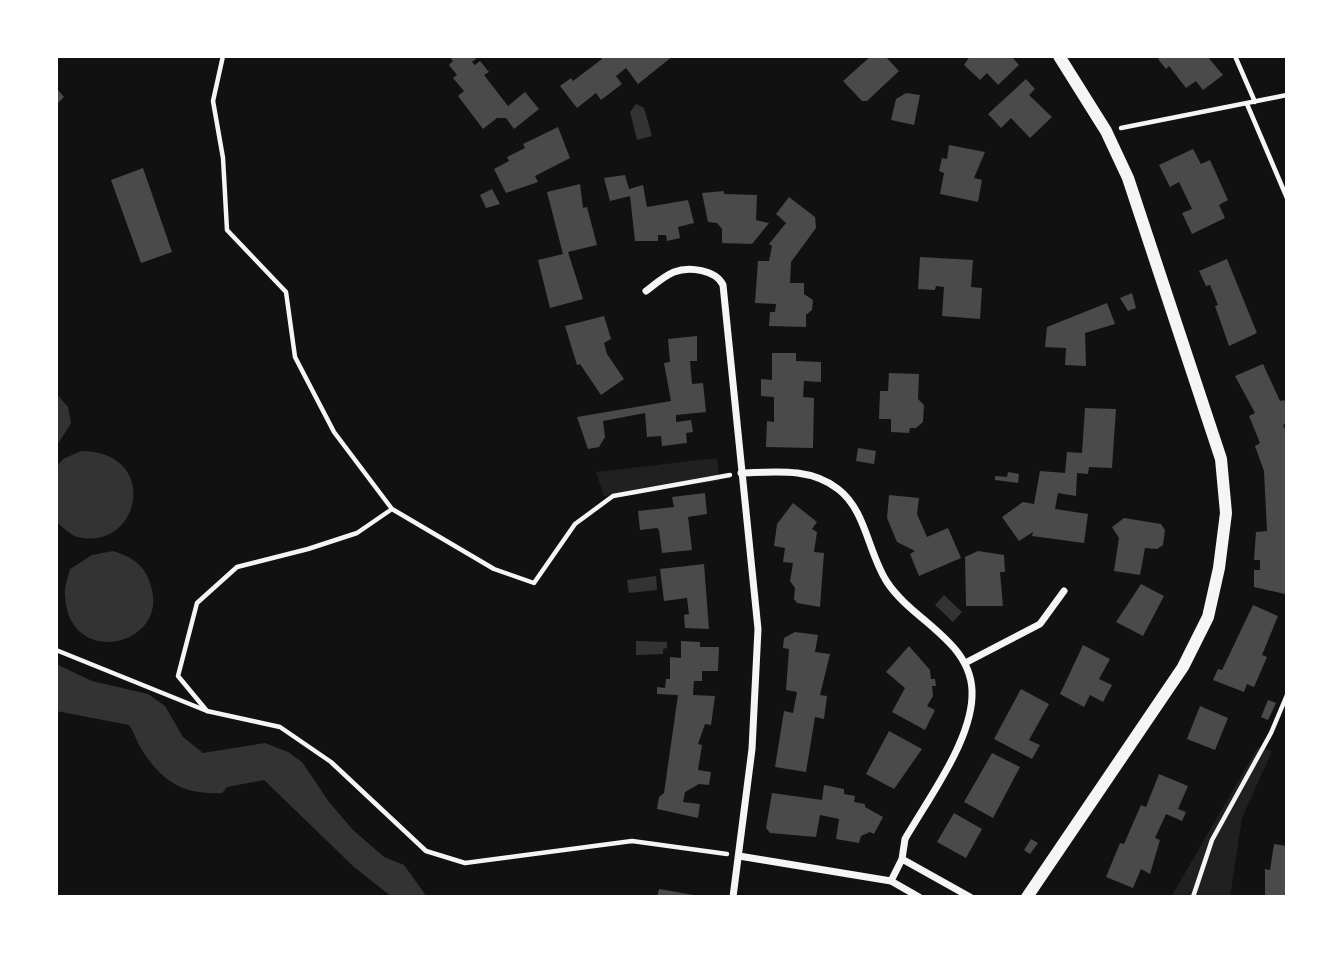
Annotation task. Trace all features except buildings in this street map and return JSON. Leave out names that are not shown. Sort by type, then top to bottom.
[{"type":"street","points":[[1027,897],[1183,667],[1208,617],[1219,568],[1226,513],[1221,458],[1128,178],[1106,131],[1059,56]]},
{"type":"street","points":[[646,291],[675,271],[708,272],[719,277],[723,285],[758,629],[752,749],[733,897]]},
{"type":"street","points":[[741,473],[803,474],[815,476],[839,489],[855,509],[887,583],[967,662],[972,694],[968,725],[905,839],[902,859],[891,881]]},
{"type":"street","points":[[967,662],[1040,624],[1065,591]]},
{"type":"street","points":[[738,856],[891,881],[919,897]]},
{"type":"street","points":[[902,859],[970,897]]},
{"type":"path","points":[[223,56],[213,102],[223,158],[228,230],[286,292],[295,357],[334,432],[392,509],[494,569],[534,583],[575,524],[613,496],[741,473]]},
{"type":"path","points":[[1235,56],[1255,102]]},
{"type":"path","points":[[1106,131],[1287,95]]},
{"type":"path","points":[[1247,104],[1287,198]]},
{"type":"path","points":[[208,711],[178,676],[197,603],[237,567],[357,533],[392,509]]},
{"type":"path","points":[[56,650],[208,711],[280,727],[331,762],[426,851],[465,863],[632,842],[738,856]]},
{"type":"path","points":[[1194,897],[1212,840],[1271,733],[1287,695]]},
{"type":"shaded area","points":[[636,104],[644,108],[652,136],[637,140],[630,112]]},
{"type":"shaded area","points":[[56,393],[68,407],[71,423],[56,447]]},
{"type":"shaded area","points":[[81,451],[106,455],[123,467],[132,482],[133,500],[128,516],[116,530],[99,538],[75,536],[56,522],[56,467],[63,459]]},
{"type":"shaded area","points":[[717,458],[719,481],[604,496],[596,472]]},
{"type":"shaded area","points":[[113,551],[134,560],[143,569],[152,590],[152,609],[145,625],[132,636],[115,641],[98,641],[82,634],[70,619],[65,596],[66,586],[70,569],[92,555]]},
{"type":"shaded area","points":[[656,576],[657,590],[629,593],[627,580]]},
{"type":"shaded area","points":[[944,595],[962,612],[953,622],[935,605]]},
{"type":"shaded area","points":[[636,641],[667,642],[667,648],[663,649],[663,654],[636,655]]},
{"type":"shaded area","points":[[56,664],[92,681],[148,694],[165,706],[183,737],[203,753],[265,743],[288,752],[302,762],[329,802],[353,830],[384,857],[404,865],[427,897],[392,897],[354,867],[264,780],[227,787],[222,793],[185,789],[166,778],[150,761],[129,725],[56,711]]},
{"type":"shaded area","points":[[1258,747],[1272,751],[1242,818],[1230,897],[1171,897]]}]
